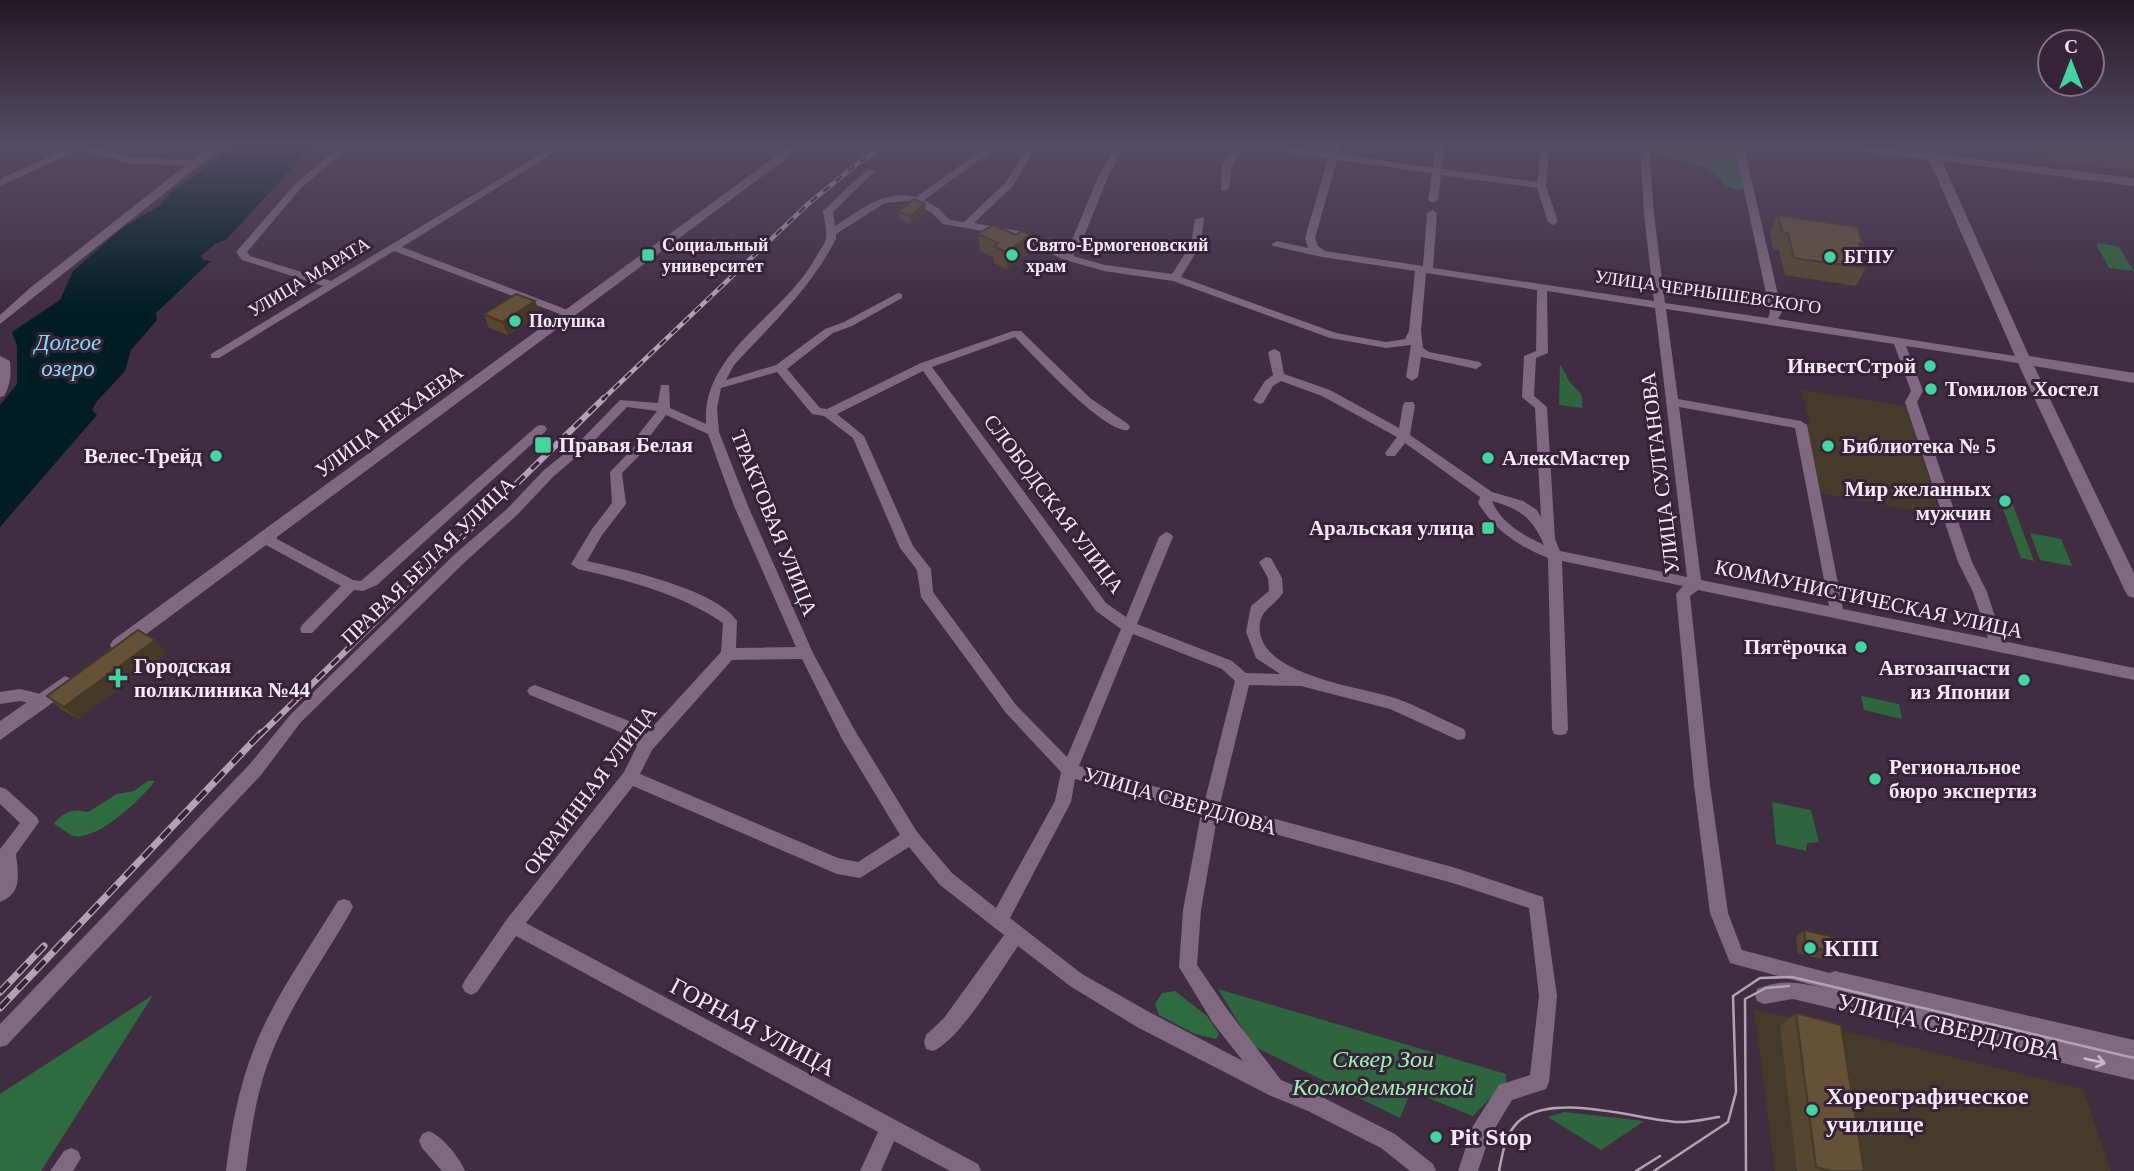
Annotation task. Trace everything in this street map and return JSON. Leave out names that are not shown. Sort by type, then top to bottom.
[{"type":"street","points":[[0,321],[34,290],[153,198]]},
{"type":"street","points":[[288,198],[241,252],[246,258],[332,285]]},
{"type":"street","name":"УЛИЦА МАРАТА","points":[[215,356],[477,198]]},
{"type":"street","name":"УЛИЦА НЕХАЕВА","points":[[111,651],[727,198]]},
{"type":"street","name":"ТРАКТОВАЯ УЛИЦА","points":[[842,198],[828,211],[830,233],[826,248],[803,285],[729,363],[716,386],[711,408],[713,432],[741,506],[806,653],[848,734],[911,837],[946,879],[1015,934],[1076,980],[1132,1013],[1276,1088],[1315,1104],[1388,1141],[1426,1171]]},
{"type":"street","points":[[830,233],[852,222],[883,200],[896,198]]},
{"type":"street","points":[[903,198],[917,201],[941,213],[947,222],[1020,234],[1066,257],[1104,268],[1175,278],[1334,336],[1386,345],[1409,342],[1415,331]]},
{"type":"street","points":[[917,201],[922,198]]},
{"type":"street","points":[[968,224],[996,198]]},
{"type":"street","points":[[1066,257],[1075,246],[1095,198]]},
{"type":"street","points":[[1321,198],[1310,238],[1313,247],[1322,254]]},
{"type":"street","points":[[1545,198],[1553,222]]},
{"type":"street","name":"УЛИЦА СУЛТАНОВА","points":[[1648,198],[1695,584],[1683,594],[1702,785],[1719,913],[1736,957],[1837,991]]},
{"type":"street","points":[[1751,198],[1776,312],[1772,320]]},
{"type":"street","points":[[1952,198],[2024,360],[2134,591]]},
{"type":"street","points":[[1412,377],[1417,350],[1415,331],[1432,213]]},
{"type":"street","points":[[1175,278],[1196,244],[1200,219]]},
{"type":"street","name":"УЛИЦА ЧЕРНЫШЕВСКОГО","points":[[1277,244],[1322,254],[1772,320],[2134,378]]},
{"type":"street","points":[[395,248],[569,314]]},
{"type":"street","points":[[1542,287],[1542,353],[1530,356],[1528,397],[1541,407],[1552,547],[1560,729]]},
{"type":"street","points":[[716,386],[780,368],[829,331],[849,324],[898,296]]},
{"type":"street","points":[[828,413],[925,366],[1017,333],[1087,401],[1124,427]]},
{"type":"street","points":[[1899,341],[1917,391],[1911,402],[1964,560],[1980,592],[1998,647]]},
{"type":"street","points":[[1417,350],[1426,355],[1476,365]]},
{"type":"street","points":[[1274,352],[1279,376]]},
{"type":"street","points":[[0,360],[4,361],[5,386],[0,393]]},
{"type":"street","name":"СЛОБОДСКАЯ УЛИЦА","points":[[925,366],[1101,607],[1129,627],[1227,665],[1243,679]]},
{"type":"street","name":"УЛИЦА СВЕРДЛОВА","points":[[780,368],[816,411],[828,413],[858,436],[907,548],[924,569],[926,593],[1011,709],[1069,770],[1456,876],[1537,903],[1548,996],[1539,1082],[1506,1091],[1480,1133],[1468,1171]]},
{"type":"street","points":[[1279,376],[1326,393],[1404,436],[1487,495],[1518,504],[1532,513],[1552,547]]},
{"type":"street","points":[[1259,400],[1269,384],[1279,376]]},
{"type":"street","points":[[665,388],[664,410],[644,435],[641,447],[617,472],[619,504],[597,532],[578,564],[643,579],[707,603],[730,621],[728,654],[806,653]]},
{"type":"street","name":"ПРАВАЯ БЕЛАЯ УЛИЦА","points":[[0,1038],[255,770],[296,718],[460,558],[512,512],[548,474],[586,442],[624,402],[664,410],[713,432]]},
{"type":"street","points":[[1672,402],[1800,424],[1837,612]]},
{"type":"street","points":[[1391,453],[1404,436],[1409,405]]},
{"type":"street","points":[[270,536],[271,542],[351,585],[363,586],[372,581],[541,429]]},
{"type":"street","name":"КОММУНИСТИЧЕСКАЯ УЛИЦА","points":[[1487,495],[1485,503],[1506,530],[1518,540],[1695,584],[2134,674]]},
{"type":"street","points":[[999,920],[1063,802],[1069,770],[1166,537]]},
{"type":"street","points":[[1266,562],[1275,578],[1276,593],[1256,610],[1253,632],[1261,654],[1301,680]]},
{"type":"street","points":[[307,629],[351,585]]},
{"type":"street","name":"ОКРАИННАЯ УЛИЦА","points":[[471,986],[513,925],[630,777],[646,745],[728,654]]},
{"type":"street","points":[[0,732],[77,675]]},
{"type":"street","points":[[1276,1088],[1220,1016],[1188,967],[1192,910],[1210,808],[1243,679],[1301,680],[1393,704],[1458,734]]},
{"type":"street","points":[[535,691],[631,729],[646,745]]},
{"type":"street","points":[[0,698],[19,695],[44,700]]},
{"type":"street","points":[[630,777],[837,866],[860,870],[911,837]]},
{"type":"street","points":[[0,794],[31,822],[8,852],[10,885],[0,894]]},
{"type":"street","points":[[236,1171],[241,1130],[257,1068],[283,1009],[344,907]]},
{"type":"street","name":"ГОРНАЯ УЛИЦА","points":[[513,925],[971,1171]]},
{"type":"street","points":[[933,1042],[951,1025],[1015,934]]},
{"type":"street","name":"УЛИЦА СВЕРДЛОВА","points":[[1764,995],[1793,990],[1837,991],[2134,1052]]},
{"type":"street","name":"УЛИЦА СВЕРДЛОВА","points":[[1837,991],[2134,1070]]},
{"type":"street","points":[[870,1171],[890,1128]]},
{"type":"street","points":[[429,1141],[455,1171]]},
{"type":"shaded area","points":[[1801,390],[1907,406],[1940,515],[1820,493],[1805,423],[1810,423]]},
{"type":"shaded area","points":[[1754,1009],[2083,1089],[2111,1171],[1775,1171]]},
{"type":"green space","points":[[2096,244],[2119,247],[2134,271],[2109,268]]},
{"type":"green space","points":[[1560,365],[1581,395],[1582,408],[1559,405]]},
{"type":"green space","points":[[1999,498],[2011,500],[2034,561],[2021,558]]},
{"type":"green space","points":[[2030,533],[2061,539],[2072,566],[2040,560]]},
{"type":"green space","points":[[1861,696],[1899,704],[1902,719],[1864,710]]},
{"type":"green space","points":[[148,781],[155,781],[129,808],[94,832],[73,836],[54,824],[65,814],[74,811],[88,812],[117,794],[134,791]]},
{"type":"green space","points":[[1772,802],[1811,810],[1819,842],[1807,843],[1806,851],[1776,844]]},
{"type":"green space","name":"Сквер Зои Космодемьянской","points":[[1218,989],[1506,1074],[1506,1082],[1473,1116],[1411,1091],[1400,1118],[1253,1046]]},
{"type":"green space","points":[[1175,991],[1207,1016],[1219,1034],[1216,1039],[1195,1034],[1159,1015],[1155,1004],[1162,993]]},
{"type":"green space","points":[[153,995],[41,1171],[0,1171],[0,1094]]},
{"type":"green space","points":[[1564,1112],[1644,1121],[1601,1150],[1548,1117]]},
{"type":"water","name":"Долгое озеро","points":[[166,198],[265,198],[227,239],[215,244],[201,256],[203,260],[211,261],[156,313],[157,320],[131,350],[125,371],[97,401],[92,410],[97,415],[0,527],[0,405],[17,384],[17,346],[12,332],[60,300],[73,271],[122,228],[160,205]]},
{"type":"building","points":[[914,199],[925,204],[910,216],[898,212]]},
{"type":"building","points":[[1778,215],[1857,227],[1863,244],[1859,243],[1866,268],[1794,258],[1788,233],[1782,232]]},
{"type":"building","points":[[993,225],[1016,235],[1021,231],[1031,235],[1006,252],[994,246],[998,243],[978,234]]},
{"type":"building","points":[[516,294],[535,301],[502,322],[484,314]]},
{"type":"building","points":[[138,630],[155,640],[64,707],[47,696]]},
{"type":"building","points":[[1804,930],[1830,936],[1833,952],[1806,946]]},
{"type":"building","points":[[1796,1013],[1841,1025],[1864,1171],[1831,1171],[1816,1167]]},
{"type":"tram line","points":[[1654,1171],[1728,1122],[1736,1092],[1733,996],[1760,978],[1792,977],[2134,1058]]},
{"type":"tram line","points":[[1746,1171],[1745,999],[1766,988],[1789,986]]},
{"type":"tram line","points":[[1499,1171],[1505,1145],[1518,1122],[1533,1113],[1551,1108],[1594,1109],[1676,1122],[1719,1117]]},
{"type":"tram line","points":[[1636,1171],[1660,1156]]},
{"type":"railway","points":[[602,400],[816,198]]},
{"type":"railway","points":[[260,735],[604,398]]},
{"type":"railway","points":[[0,1008],[261,733]]},
{"type":"railway","points":[[0,992],[44,946]]},
{"type":"place","name":"Социальный университет","points":[[648,255]]},
{"type":"place","name":"Свято-Ермогеновский храм","points":[[1012,255]]},
{"type":"place","name":"БГПУ","points":[[1830,257]]},
{"type":"place","name":"Полушка","points":[[515,321]]},
{"type":"place","name":"ИнвестСтрой","points":[[1930,366]]},
{"type":"place","name":"Томилов Хостел","points":[[1931,389]]},
{"type":"place","name":"Правая Белая","points":[[543,445]]},
{"type":"place","name":"Библиотека № 5","points":[[1828,446]]},
{"type":"place","name":"Велес-Трейд","points":[[216,456]]},
{"type":"place","name":"АлексМастер","points":[[1488,458]]},
{"type":"place","name":"Мир желанных мужчин","points":[[2005,501]]},
{"type":"place","name":"Аральская улица","points":[[1488,528]]},
{"type":"place","name":"Пятёрочка","points":[[1861,647]]},
{"type":"place","name":"Городская поликлиника №44","points":[[118,678]]},
{"type":"place","name":"Автозапчасти из Японии","points":[[2024,680]]},
{"type":"place","name":"Региональное бюро экспертиз","points":[[1875,779]]},
{"type":"place","name":"КПП","points":[[1810,948]]},
{"type":"place","name":"Хореографическое училище","points":[[1812,1110]]},
{"type":"place","name":"Pit Stop","points":[[1436,1137]]}]
